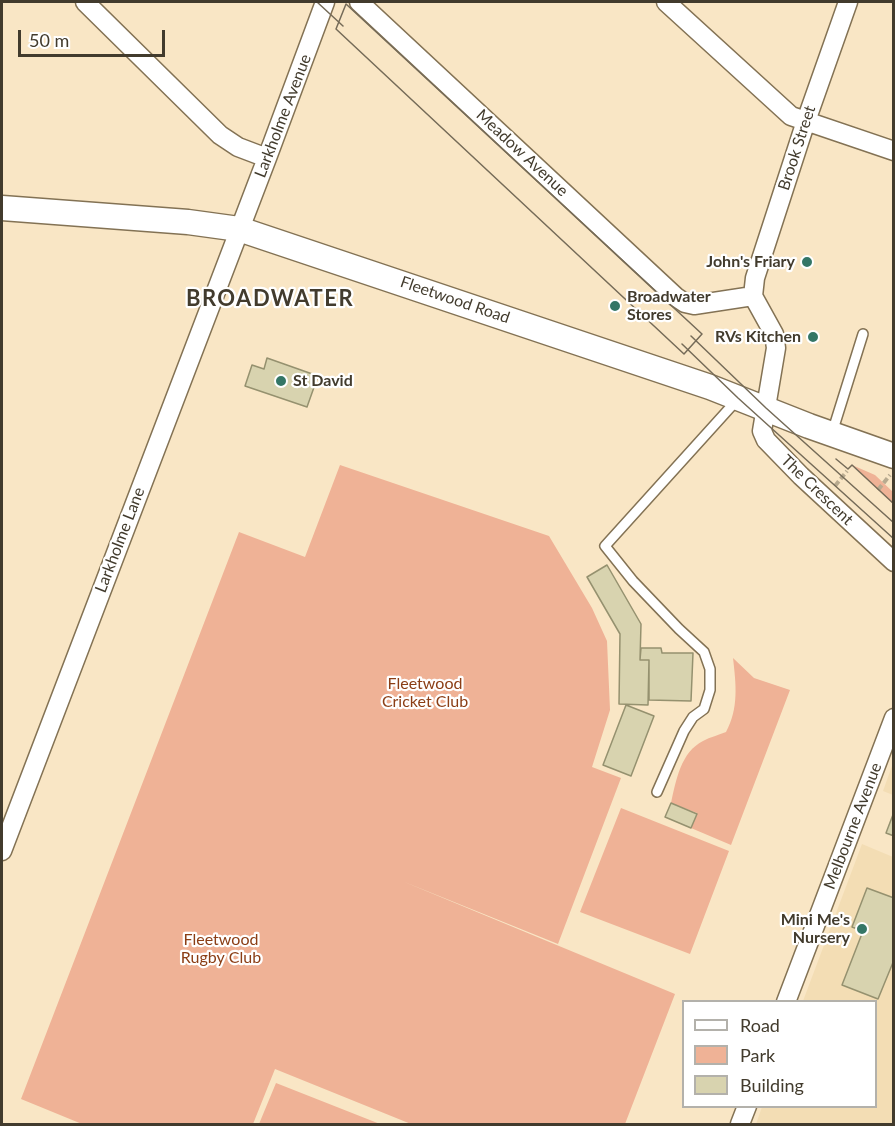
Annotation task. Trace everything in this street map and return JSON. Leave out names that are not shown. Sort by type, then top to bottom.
[{"type":"street","points":[[85,2],[220,135],[238,147],[267,158]]},
{"type":"street","name":"Larkholme Avenue","points":[[239,230],[325,2]]},
{"type":"street","name":"Meadow Avenue","points":[[359,2],[685,303],[694,305],[753,296]]},
{"type":"street","points":[[666,2],[791,116],[894,151]]},
{"type":"street","name":"Brook Street","points":[[753,296],[755,278],[848,2]]},
{"type":"street","name":"Fleetwood Road","points":[[2,208],[188,222],[239,230],[538,328],[766,408],[894,456]]},
{"type":"street","name":"Larkholme Lane","points":[[2,850],[239,230]]},
{"type":"street","points":[[753,296],[774,334],[776,348],[766,408]]},
{"type":"street","name":"The Crescent","points":[[766,408],[762,431],[766,440],[801,476],[894,562]]},
{"type":"street","name":"Melbourne Avenue","points":[[787,1000],[894,718]]},
{"type":"street","points":[[740,1125],[747,1108]]},
{"type":"lane","points":[[832,433],[862,334]]},
{"type":"lane","points":[[657,792],[684,731],[693,717],[704,709],[710,690],[710,669],[704,652],[656,605],[605,546],[738,398]]},
{"type":"path","points":[[878,490],[894,470]]},
{"type":"shaded area","points":[[893,763],[893,795],[883,791]]},
{"type":"shaded area","name":"Mini Me's Nursery","points":[[862,844],[893,857],[893,1124],[756,1124],[762,1108],[877,1108],[877,1000],[803,1000]]},
{"type":"green space","points":[[340,465],[549,536],[592,608],[607,641],[610,710],[592,767],[621,778],[558,944],[402,881],[675,994],[625,1124],[411,1124],[275,1069],[253,1124],[82,1124],[21,1099],[239,532],[305,557]]},
{"type":"green space","points":[[852,465],[875,475],[893,492],[893,504]]},
{"type":"green space","points":[[733,658],[754,678],[790,690],[731,845],[691,828],[697,813],[671,803],[681,768],[689,752],[703,741],[726,732],[730,723],[736,696]]},
{"type":"green space","points":[[621,808],[729,851],[690,954],[580,912]]},
{"type":"green space","points":[[276,1083],[380,1124],[259,1124]]},
{"type":"building","name":"St David","points":[[267,358],[318,376],[307,407],[245,386],[252,365],[264,369]]},
{"type":"building","points":[[607,565],[641,624],[640,660],[649,660],[648,705],[619,704],[620,634],[587,577]]},
{"type":"building","points":[[641,648],[661,648],[662,653],[693,653],[691,701],[649,700],[649,660],[640,660]]},
{"type":"building","points":[[626,705],[654,716],[631,776],[603,765]]},
{"type":"building","points":[[671,803],[697,814],[691,828],[665,817]]},
{"type":"building","points":[[894,812],[894,836],[886,833]]},
{"type":"building","points":[[867,888],[894,898],[894,960],[878,999],[842,985],[863,931],[852,927]]},
{"type":"tram line","points":[[317,2],[343,26]]},
{"type":"tram line","points":[[346,4],[702,334],[684,354],[336,29],[346,4]]},
{"type":"tram line","points":[[691,336],[766,408],[894,523]]},
{"type":"tram line","points":[[682,344],[738,398],[894,539]]},
{"type":"tram line","points":[[836,459],[848,469],[852,465],[894,504]]},
{"type":"place","name":"John's Friary","points":[[807,262]]},
{"type":"place","name":"Broadwater Stores","points":[[615,306]]},
{"type":"place","name":"RVs Kitchen","points":[[813,337]]},
{"type":"place","name":"St David","points":[[281,381]]},
{"type":"place","name":"Mini Me's Nursery","points":[[862,929]]},
{"type":"district","name":"BROADWATER","points":[[270,299]]},
{"type":"park label","name":"Fleetwood Cricket Club","points":[[425,693]]},
{"type":"park label","name":"Fleetwood Rugby Club","points":[[221,949]]}]
